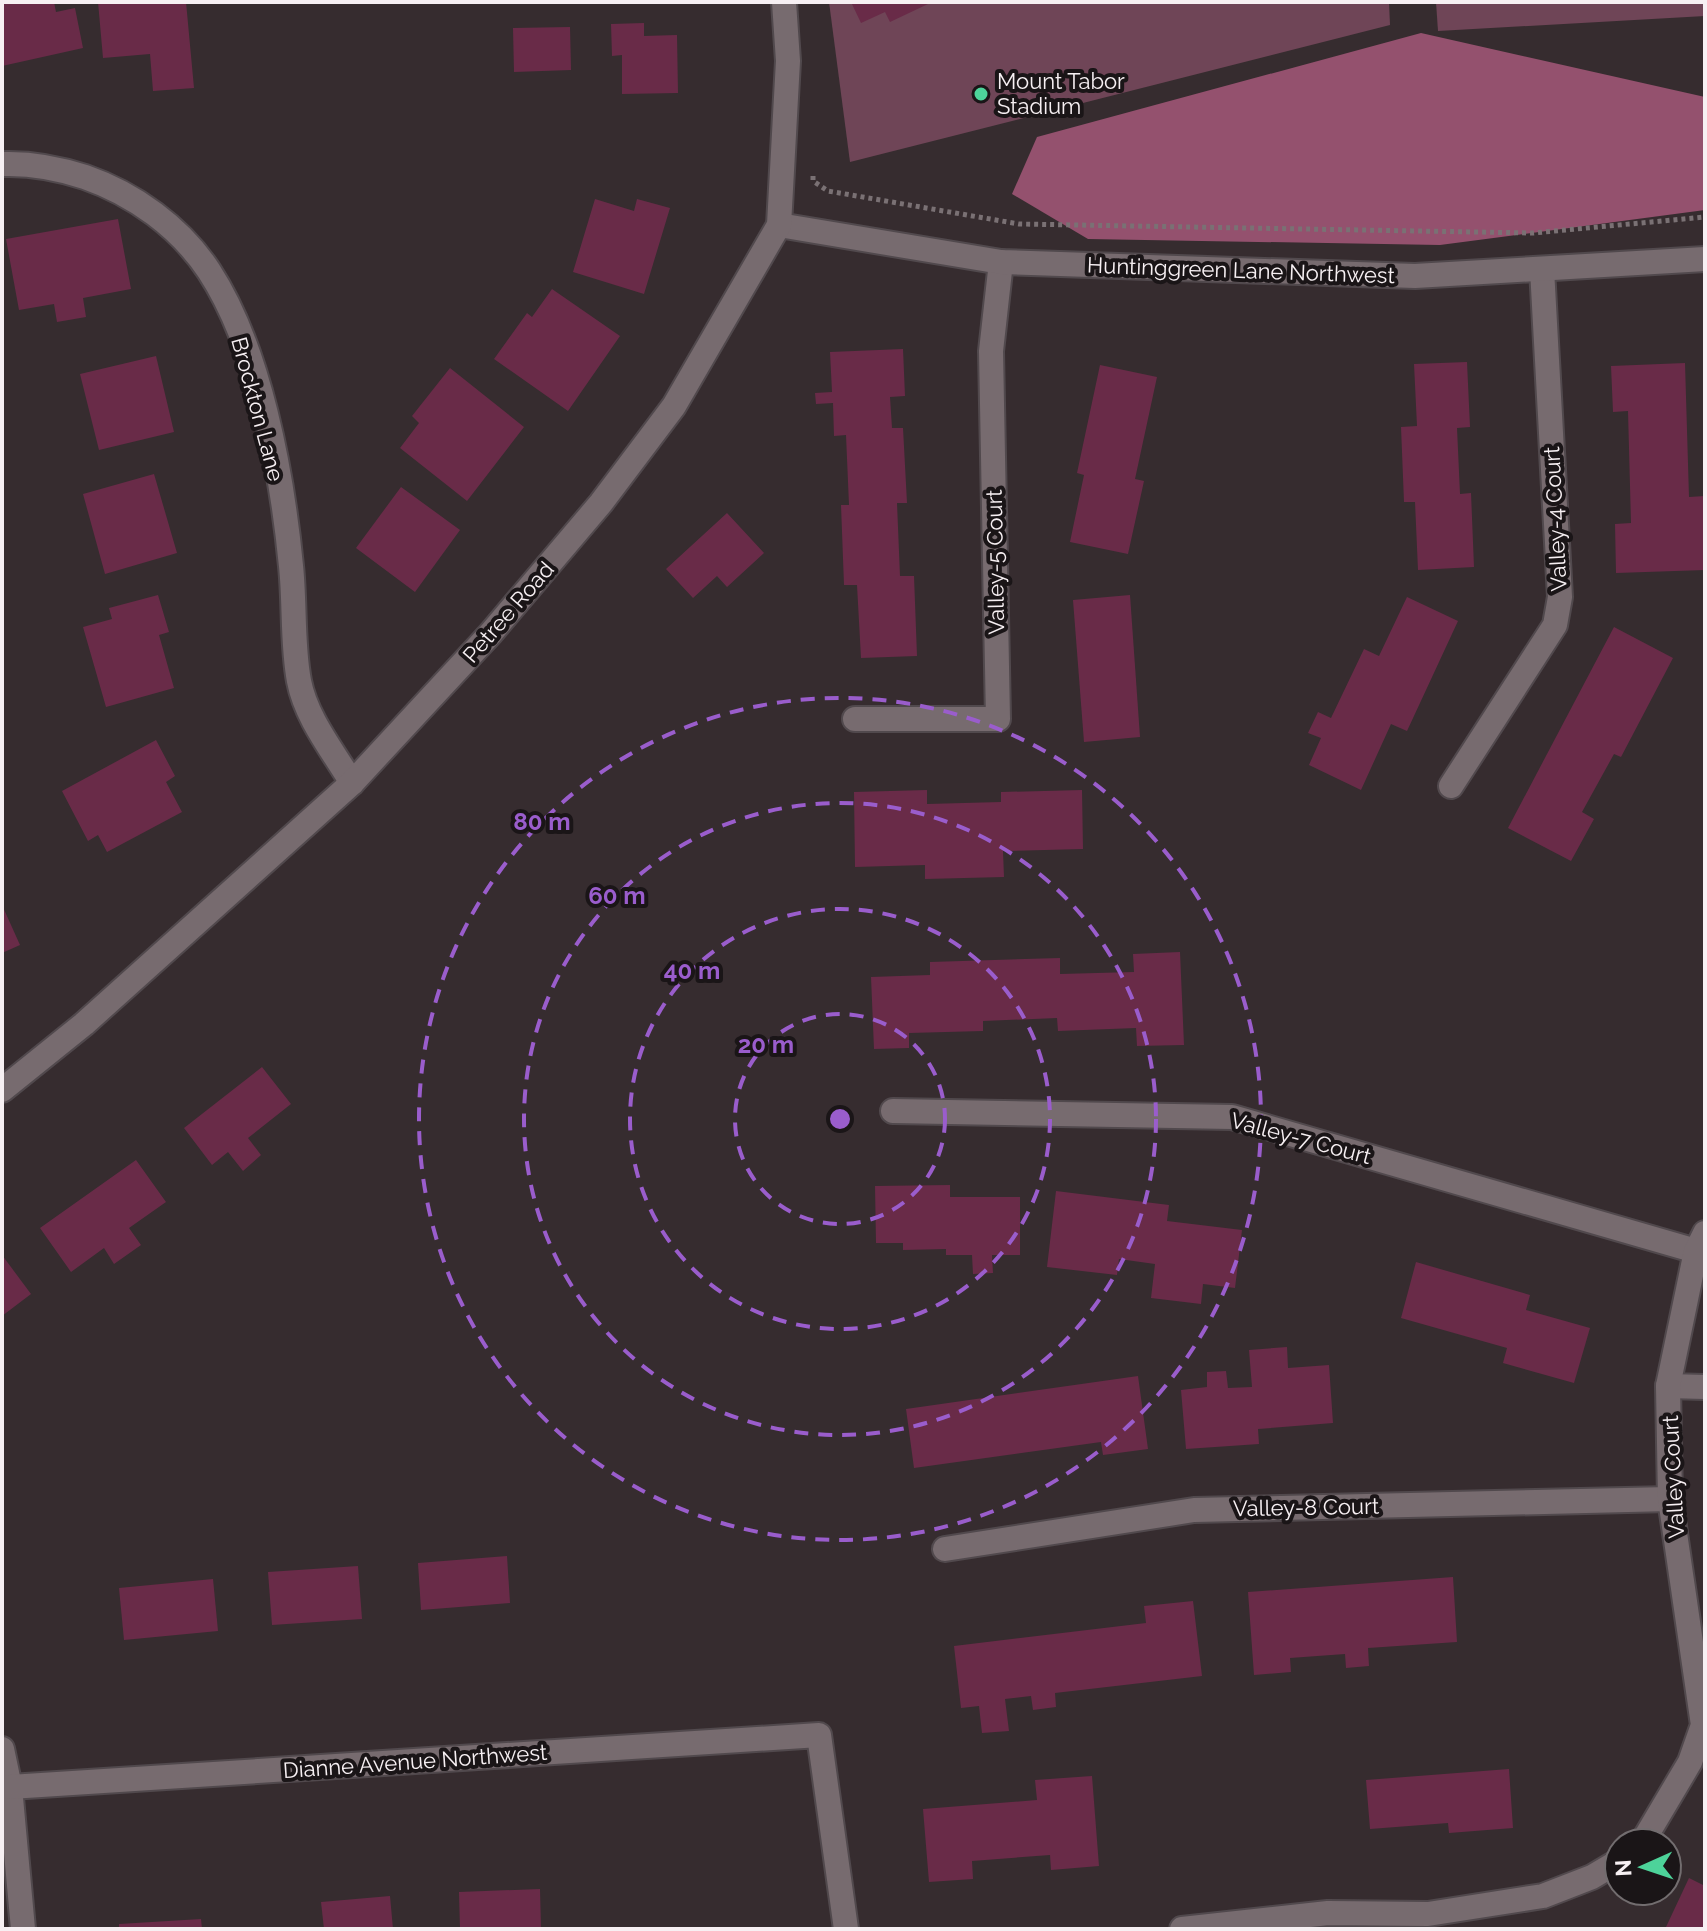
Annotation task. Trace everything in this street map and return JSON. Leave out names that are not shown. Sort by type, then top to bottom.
[{"type":"street","name":"Petree Road","points":[[2,1090],[84,1024],[352,783],[491,633],[601,503],[674,406],[779,225],[788,61],[784,2]]},
{"type":"street","name":"Brockton Lane","points":[[2,164],[65,170],[109,185],[147,208],[180,236],[215,283],[230,310],[258,392],[278,476],[291,565],[299,682],[312,717],[352,783]]},
{"type":"street","name":"Huntinggreen Lane Northwest","points":[[779,225],[1001,262],[1415,276],[1705,259]]},
{"type":"street","name":"Valley-5 Court","points":[[855,719],[998,719],[991,351],[1001,262]]},
{"type":"street","name":"Valley-4 Court","points":[[1451,786],[1555,625],[1560,597],[1542,269]]},
{"type":"street","name":"Valley-7 Court","points":[[893,1111],[1232,1117],[1700,1242]]},
{"type":"street","name":"Valley Court","points":[[1700,1242],[1668,1386],[1670,1499],[1704,1725]]},
{"type":"street","points":[[1668,1386],[1705,1387]]},
{"type":"street","name":"Valley-8 Court","points":[[945,1549],[1194,1510],[1670,1499]]},
{"type":"street","points":[[1651,1827],[1690,1762],[1704,1725]]},
{"type":"street","name":"Dianne Avenue Northwest","points":[[10,1787],[819,1735],[846,1929]]},
{"type":"street","points":[[2,1749],[10,1787],[23,1929]]},
{"type":"street","points":[[1182,1929],[1328,1913],[1432,1922],[1543,1896],[1603,1870]]},
{"type":"path","points":[[812,169],[813,181],[828,191],[1019,224],[1533,233],[1705,217]]},
{"type":"shaded area","name":"Mount Tabor Stadium","points":[[829,2],[1389,2],[1390,25],[850,162]]},
{"type":"shaded area","points":[[1436,2],[1705,2],[1705,16],[1438,31]]},
{"type":"shaded area","points":[[1421,33],[1705,97],[1705,210],[1440,245],[1088,239],[1012,194],[1037,137]]},
{"type":"building","points":[[2,2],[54,2],[56,12],[75,8],[83,48],[2,66]]},
{"type":"building","points":[[98,2],[186,2],[194,88],[153,91],[150,54],[103,58]]},
{"type":"building","points":[[851,2],[928,4],[890,22],[885,12],[861,23]]},
{"type":"building","points":[[644,23],[644,36],[677,35],[678,93],[622,94],[622,55],[612,56],[611,24]]},
{"type":"building","points":[[570,27],[571,70],[514,72],[513,28]]},
{"type":"building","points":[[595,199],[634,211],[637,199],[670,208],[644,294],[573,272]]},
{"type":"building","points":[[118,219],[131,289],[83,298],[86,317],[57,322],[54,304],[19,310],[6,239]]},
{"type":"building","points":[[552,289],[620,336],[568,411],[494,359],[527,313],[532,317]]},
{"type":"building","points":[[903,349],[905,396],[890,397],[892,428],[903,428],[907,503],[897,503],[900,576],[914,576],[917,656],[861,658],[857,585],[844,585],[841,505],[849,505],[846,435],[834,436],[833,403],[816,404],[815,393],[832,392],[830,352]]},
{"type":"building","points":[[156,356],[174,432],[99,450],[80,374]]},
{"type":"building","points":[[1467,362],[1470,427],[1457,428],[1460,494],[1471,493],[1474,567],[1418,570],[1415,502],[1404,502],[1401,427],[1417,426],[1414,364]]},
{"type":"building","points":[[1685,363],[1689,497],[1705,496],[1705,570],[1616,573],[1615,524],[1631,523],[1628,411],[1613,412],[1611,366]]},
{"type":"building","points":[[1100,365],[1157,377],[1135,479],[1144,481],[1128,554],[1070,542],[1084,475],[1077,473]]},
{"type":"building","points":[[450,368],[524,427],[467,501],[400,448],[419,423],[412,416]]},
{"type":"building","points":[[154,474],[177,553],[105,574],[83,494]]},
{"type":"building","points":[[401,487],[460,530],[415,592],[356,548]]},
{"type":"building","points":[[727,513],[764,553],[727,587],[717,576],[693,598],[666,569]]},
{"type":"building","points":[[158,595],[169,632],[159,635],[174,688],[106,707],[83,627],[112,619],[109,608]]},
{"type":"building","points":[[1130,595],[1140,737],[1084,742],[1073,600]]},
{"type":"building","points":[[1407,597],[1458,621],[1407,731],[1391,724],[1361,790],[1309,765],[1321,738],[1308,733],[1318,712],[1331,718],[1364,649],[1379,656]]},
{"type":"building","points":[[1614,627],[1673,658],[1621,757],[1614,754],[1582,812],[1594,819],[1571,861],[1508,828]]},
{"type":"building","points":[[156,740],[175,776],[166,782],[182,812],[107,852],[98,835],[88,841],[62,791]]},
{"type":"building","points":[[927,790],[927,804],[1001,802],[1001,792],[1082,790],[1083,849],[1003,851],[1004,877],[925,879],[925,865],[855,867],[854,792]]},
{"type":"building","points":[[2,905],[20,945],[2,953]]},
{"type":"building","points":[[1180,952],[1184,1045],[1137,1046],[1136,1028],[1058,1031],[1057,1018],[983,1021],[983,1031],[909,1033],[909,1048],[874,1049],[871,977],[930,975],[930,962],[1060,958],[1060,974],[1134,972],[1133,954]]},
{"type":"building","points":[[262,1067],[291,1104],[248,1138],[261,1155],[243,1171],[228,1152],[212,1165],[184,1128]]},
{"type":"building","points":[[136,1160],[166,1202],[129,1228],[141,1245],[114,1264],[104,1248],[71,1272],[40,1228]]},
{"type":"building","points":[[950,1185],[950,1197],[1020,1197],[1020,1255],[992,1255],[993,1273],[973,1274],[972,1255],[946,1255],[946,1249],[903,1250],[903,1243],[876,1243],[875,1186]]},
{"type":"building","points":[[1056,1191],[1169,1205],[1167,1221],[1242,1230],[1235,1288],[1203,1284],[1201,1304],[1151,1298],[1155,1264],[1119,1259],[1117,1275],[1047,1267]]},
{"type":"building","points":[[2,1255],[31,1294],[2,1316]]},
{"type":"building","points":[[1416,1262],[1530,1295],[1526,1310],[1590,1328],[1574,1383],[1503,1363],[1507,1348],[1401,1318]]},
{"type":"building","points":[[1287,1347],[1288,1368],[1329,1365],[1333,1423],[1258,1429],[1259,1444],[1186,1449],[1181,1390],[1207,1387],[1207,1372],[1226,1371],[1228,1388],[1252,1387],[1249,1350]]},
{"type":"building","points":[[1138,1376],[1148,1449],[1103,1455],[1101,1442],[914,1468],[906,1409]]},
{"type":"building","points":[[507,1556],[510,1603],[421,1610],[418,1563]]},
{"type":"building","points":[[358,1566],[362,1619],[272,1625],[268,1572]]},
{"type":"building","points":[[1453,1577],[1457,1642],[1368,1648],[1369,1666],[1346,1668],[1345,1654],[1290,1658],[1291,1672],[1254,1675],[1248,1592]]},
{"type":"building","points":[[213,1579],[218,1631],[124,1640],[119,1588]]},
{"type":"building","points":[[1193,1601],[1202,1676],[1055,1693],[1056,1707],[1033,1710],[1031,1696],[1005,1699],[1009,1731],[982,1733],[979,1706],[961,1708],[954,1646],[1146,1623],[1144,1606]]},
{"type":"building","points":[[1509,1769],[1513,1828],[1449,1833],[1448,1823],[1370,1829],[1366,1780]]},
{"type":"building","points":[[1092,1776],[1099,1866],[1051,1870],[1050,1855],[972,1861],[973,1879],[929,1882],[923,1809],[1037,1800],[1035,1780]]},
{"type":"building","points":[[1689,1878],[1705,1886],[1705,1929],[1666,1927],[1675,1907],[1683,1907],[1683,1891]]},
{"type":"building","points":[[540,1889],[541,1929],[460,1929],[459,1892]]},
{"type":"building","points":[[390,1896],[393,1929],[324,1929],[321,1902]]},
{"type":"building","points":[[201,1919],[202,1929],[119,1929],[119,1924]]},
{"type":"place","name":"Mount Tabor Stadium","points":[[981,94]]}]
